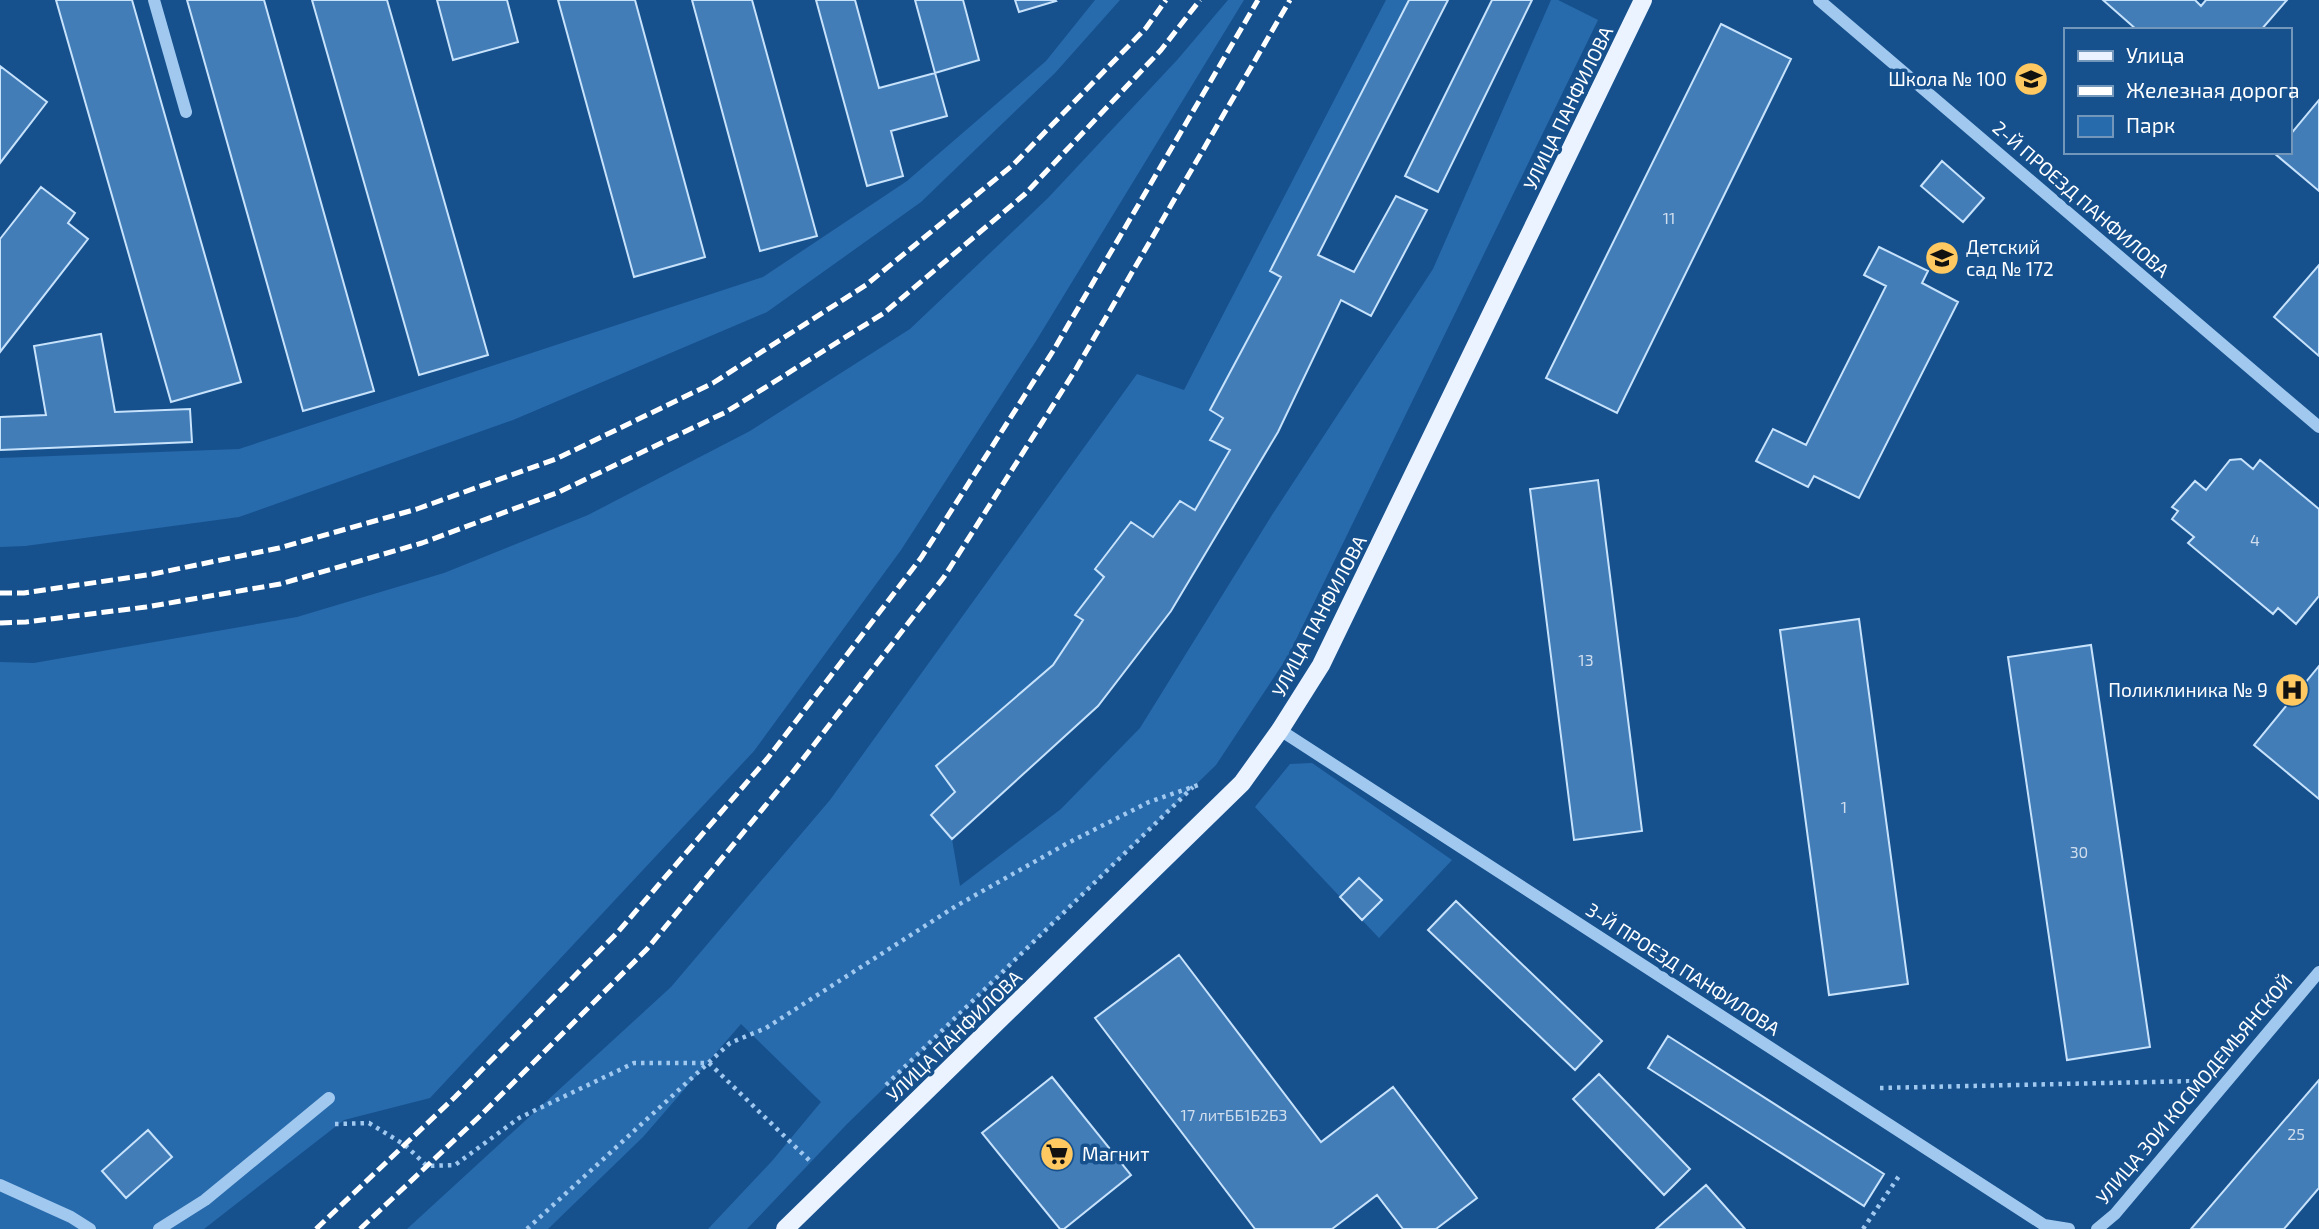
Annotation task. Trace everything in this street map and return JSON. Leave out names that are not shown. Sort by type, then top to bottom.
[{"type":"main road","name":"УЛИЦА ПАНФИЛОВА","points":[[785,1229],[1242,783],[1280,730],[1321,665],[1371,565],[1643,0]]},
{"type":"street","points":[[155,0],[186,112]]},
{"type":"street","name":"2-Й ПРОЕЗД ПАНФИЛОВА","points":[[1819,0],[2319,427]]},
{"type":"street","name":"3-Й ПРОЕЗД ПАНФИЛОВА","points":[[1280,730],[2045,1225],[2069,1229]]},
{"type":"street","name":"УЛИЦА ЗОИ КОСМОДЕМЬЯНСКОЙ","points":[[2097,1229],[2115,1214],[2319,972]]},
{"type":"street","points":[[159,1229],[205,1200],[329,1098]]},
{"type":"street","points":[[0,1185],[71,1217],[90,1229]]},
{"type":"path","points":[[527,1229],[730,1043],[766,1028],[956,906],[1137,808],[1196,784],[1242,783]]},
{"type":"path","points":[[886,1086],[1196,784]]},
{"type":"path","points":[[296,1125],[369,1123],[405,1145],[427,1166],[454,1166],[519,1118],[634,1063],[709,1063],[811,1161]]},
{"type":"path","points":[[1872,1088],[2197,1081]]},
{"type":"path","points":[[1863,1229],[1899,1176]]},
{"type":"green space","points":[[1095,0],[1120,0],[1055,73],[921,202],[767,312],[513,420],[239,517],[25,546],[0,547],[0,458],[239,449],[763,277],[907,181],[1046,61]]},
{"type":"green space","points":[[1228,0],[1244,0],[1036,341],[901,550],[754,751],[430,1098],[344,1120],[204,1229],[0,1229],[0,662],[34,663],[297,617],[444,573],[588,515],[750,431],[910,329],[1048,198],[1178,59]]},
{"type":"green space","points":[[1386,0],[1409,0],[1270,271],[1281,277],[1210,409],[1223,418],[1210,440],[1230,450],[1195,510],[1180,501],[1153,537],[1131,522],[1095,568],[1104,577],[1076,615],[1083,620],[1053,665],[937,766],[955,792],[931,815],[952,839],[960,886],[1061,809],[1140,728],[1272,515],[1433,269],[1551,0],[1558,0],[1598,20],[1288,656],[1216,765],[847,1124],[747,1229],[708,1229],[772,1161],[821,1102],[741,1024],[643,1137],[548,1229],[407,1229],[671,987],[830,800],[1137,374],[1184,390]]},
{"type":"green space","points":[[1312,763],[1452,860],[1379,938],[1255,807],[1290,764]]},
{"type":"building","points":[[56,0],[132,0],[241,382],[171,402]]},
{"type":"building","points":[[187,0],[264,0],[374,391],[303,411]]},
{"type":"building","points":[[312,0],[387,0],[488,355],[419,375]]},
{"type":"building","points":[[437,0],[507,0],[518,42],[453,60]]},
{"type":"building","points":[[558,0],[635,0],[705,257],[634,277]]},
{"type":"building","points":[[692,0],[752,0],[817,236],[760,251]]},
{"type":"building","points":[[816,0],[855,0],[879,88],[935,73],[947,116],[891,131],[903,176],[867,186]]},
{"type":"building","points":[[915,0],[963,0],[979,60],[935,73]]},
{"type":"building","points":[[1015,0],[1055,0],[1056,1],[1019,12]]},
{"type":"building","points":[[1409,0],[1448,0],[1318,255],[1354,272],[1396,196],[1427,210],[1371,316],[1341,300],[1278,432],[1171,611],[1098,706],[952,839],[931,815],[955,792],[936,766],[1053,665],[1083,620],[1075,615],[1104,577],[1095,569],[1131,522],[1153,537],[1180,501],[1195,510],[1230,450],[1210,440],[1223,418],[1210,410],[1281,277],[1270,271]]},
{"type":"building","points":[[1492,0],[1532,0],[1438,192],[1405,176]]},
{"type":"building","points":[[2103,0],[2195,0],[2201,6],[2206,0],[2287,0],[2263,28],[2135,28]]},
{"type":"building","points":[[1721,24],[1791,59],[1617,413],[1546,378]]},
{"type":"building","points":[[0,66],[47,102],[0,163]]},
{"type":"building","points":[[2319,100],[2319,191],[2275,154],[2291,154],[2291,134]]},
{"type":"building","points":[[1942,161],[1984,198],[1963,222],[1921,186]]},
{"type":"building","points":[[41,187],[75,213],[68,223],[88,239],[0,352],[0,239]]},
{"type":"building","points":[[1879,247],[1928,271],[1922,283],[1958,302],[1859,498],[1814,476],[1808,487],[1756,461],[1773,429],[1806,445],[1886,286],[1864,275]]},
{"type":"building","points":[[2319,265],[2319,356],[2274,317]]},
{"type":"building","points":[[101,334],[115,412],[190,409],[192,442],[0,450],[0,417],[46,415],[34,346]]},
{"type":"building","points":[[2241,459],[2253,469],[2260,460],[2319,509],[2319,596],[2296,624],[2278,608],[2273,614],[2188,543],[2194,537],[2172,519],[2178,511],[2172,507],[2195,481],[2206,490],[2230,460]]},
{"type":"building","points":[[1598,480],[1642,831],[1574,840],[1530,489]]},
{"type":"building","points":[[1859,619],[1908,984],[1829,995],[1780,630]]},
{"type":"building","points":[[2091,645],[2150,1047],[2067,1060],[2008,657]]},
{"type":"building","points":[[2319,666],[2319,799],[2254,745]]},
{"type":"building","points":[[1359,878],[1382,900],[1362,920],[1340,897]]},
{"type":"building","points":[[1456,901],[1602,1041],[1575,1070],[1428,930]]},
{"type":"building","points":[[1179,955],[1321,1142],[1393,1087],[1477,1198],[1436,1229],[1403,1229],[1377,1195],[1332,1229],[1255,1229],[1095,1018]]},
{"type":"building","points":[[1668,1036],[1884,1174],[1864,1206],[1648,1068]]},
{"type":"building","points":[[1599,1074],[1690,1169],[1664,1195],[1573,1099]]},
{"type":"building","name":"Магнит","points":[[1052,1077],[1131,1175],[1064,1229],[1060,1229],[982,1133]]},
{"type":"building","points":[[2319,1080],[2319,1188],[2284,1229],[2191,1229]]},
{"type":"building","points":[[148,1130],[172,1157],[126,1198],[102,1171]]},
{"type":"building","points":[[1706,1185],[1745,1229],[1656,1229]]},
{"type":"railway","points":[[0,593],[24,593],[153,574],[279,548],[417,509],[556,459],[713,383],[866,285],[1013,165],[1146,28],[1166,0]]},
{"type":"railway","points":[[0,623],[146,607],[280,584],[422,543],[559,492],[726,412],[884,313],[1025,194],[1161,50],[1200,0]]},
{"type":"railway","points":[[316,1229],[455,1097],[617,933],[767,759],[921,558],[1053,351],[1258,0]]},
{"type":"railway","points":[[360,1229],[480,1116],[647,949],[789,777],[944,577],[1076,369],[1290,0]]},
{"type":"place","name":"Школа № 100","points":[[2031,79]]},
{"type":"place","name":"Детский сад № 172","points":[[1942,258]]},
{"type":"place","name":"Поликлиника № 9","points":[[2292,690]]},
{"type":"place","name":"Магнит","points":[[1057,1154]]}]
